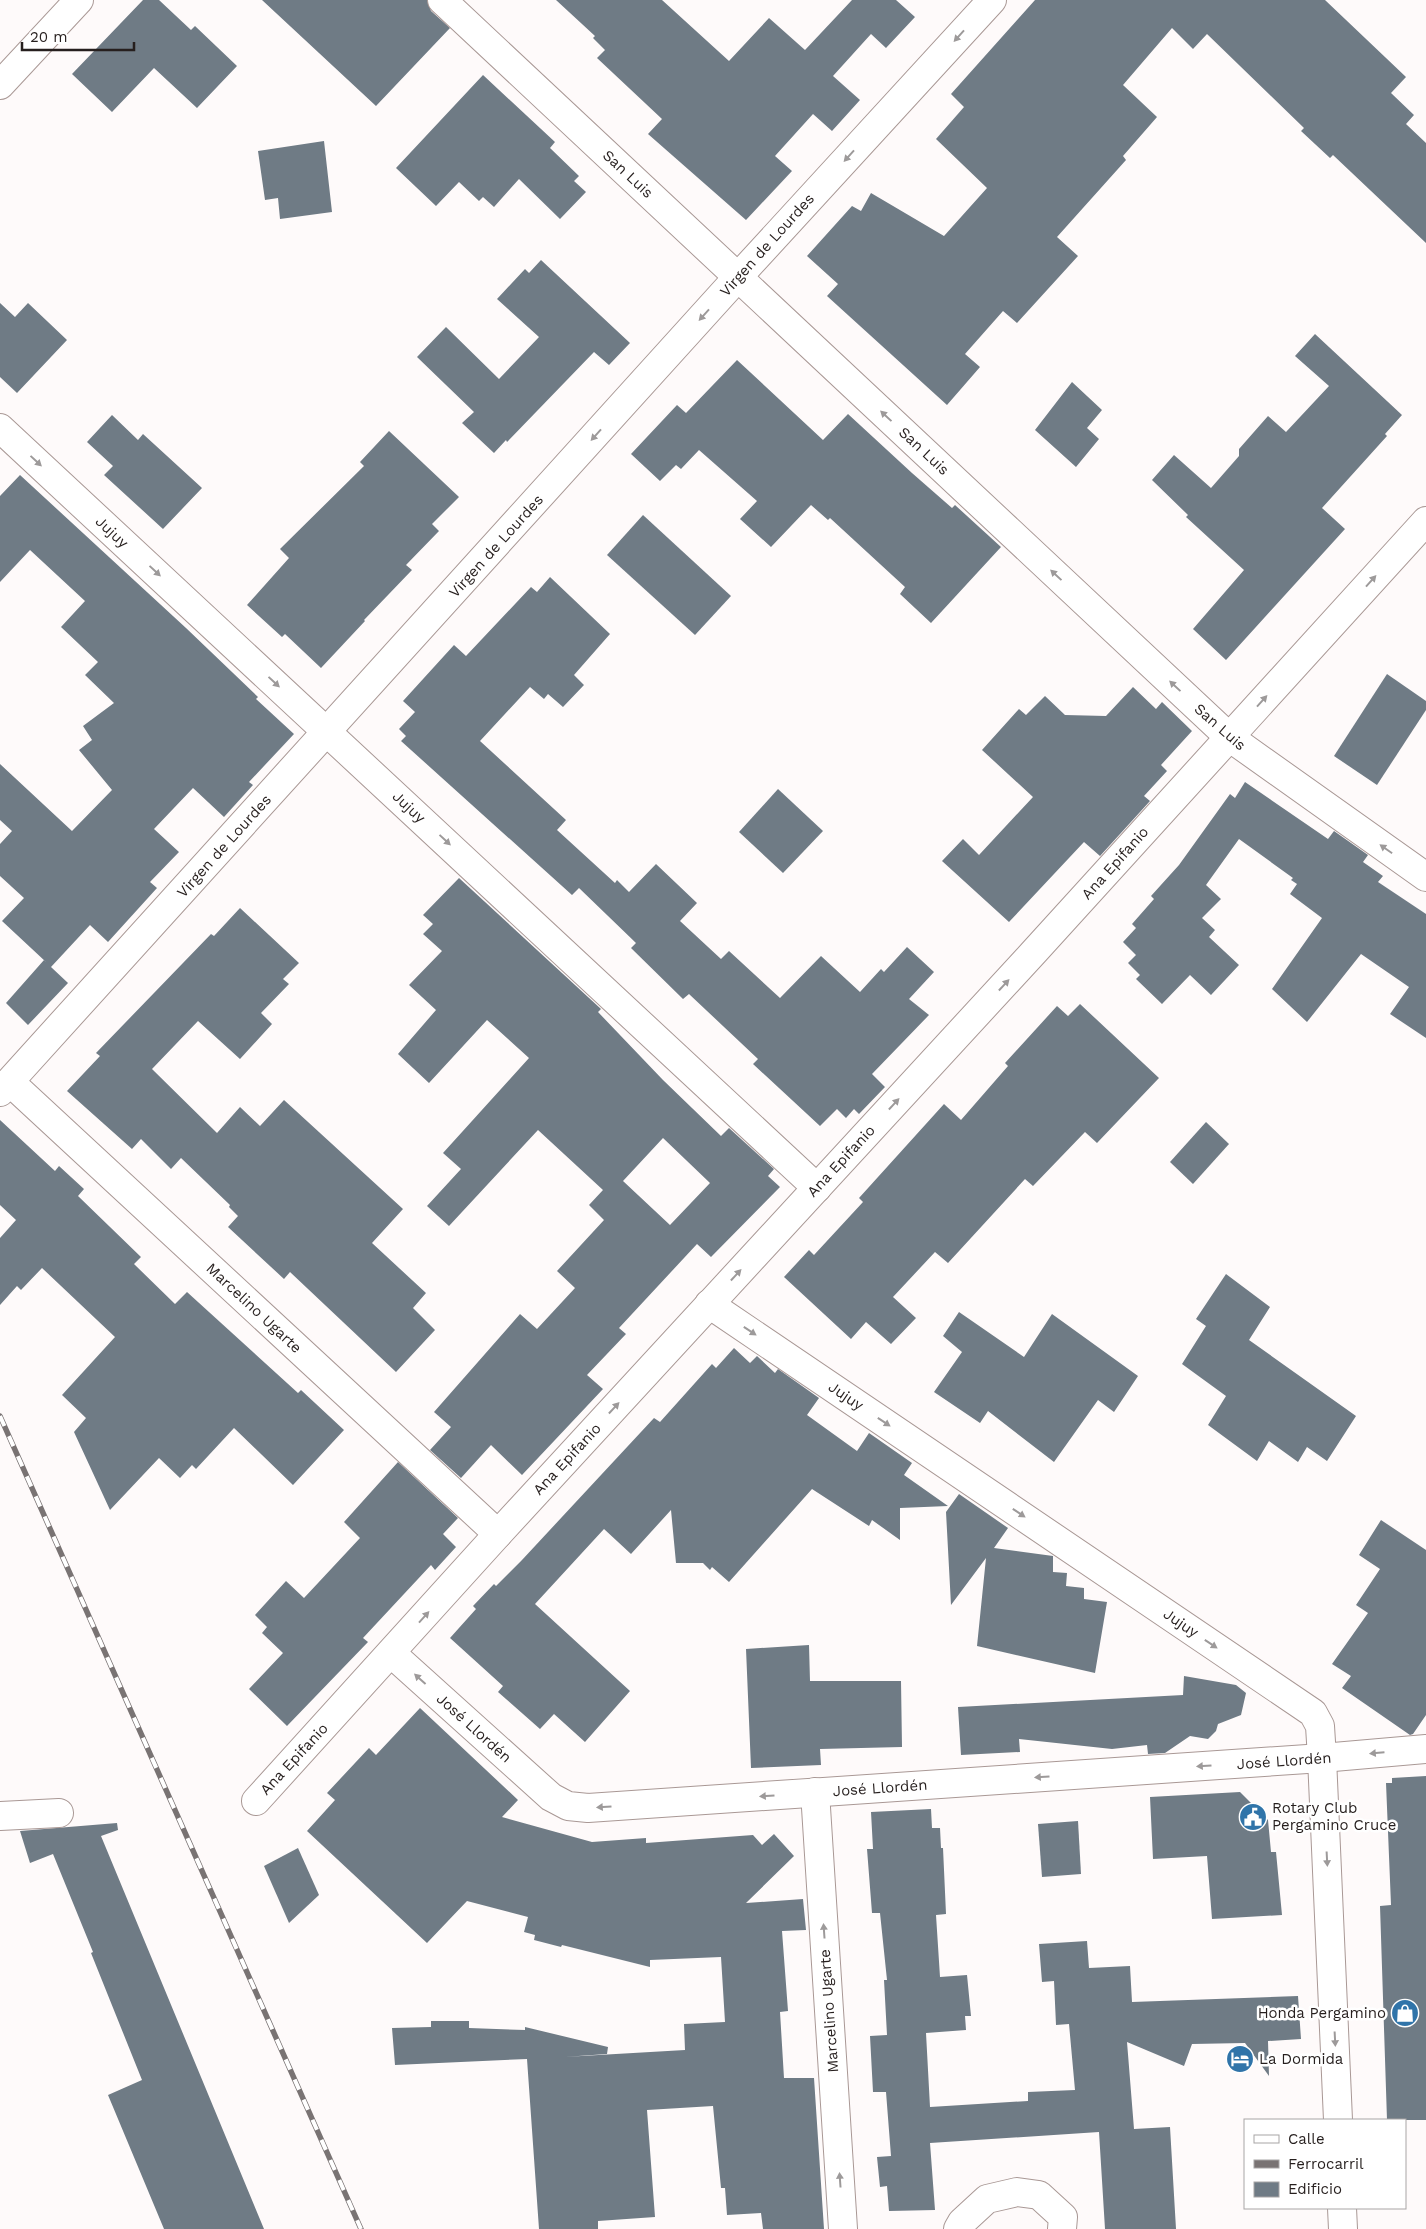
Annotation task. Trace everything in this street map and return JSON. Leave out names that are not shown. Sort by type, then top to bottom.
[{"type":"street","points":[[0,85],[79,0]]},
{"type":"street","name":"San Luis","points":[[442,0],[1229,738],[1426,877]]},
{"type":"street","name":"Virgen de Lourdes","points":[[5,1087],[738,277],[992,0]]},
{"type":"street","name":"Jujuy","points":[[0,428],[328,731],[817,1188]]},
{"type":"street","name":"Ana Epifanio","points":[[256,1801],[498,1534],[1426,521]]},
{"type":"street","name":"Marcelino Ugarte","points":[[5,1087],[498,1534]]},
{"type":"street","name":"Jujuy","points":[[709,1304],[1313,1712],[1320,1726],[1322,1758],[1338,2119]]},
{"type":"street","name":"José Llordén","points":[[391,1653],[551,1798],[568,1806],[588,1808],[1322,1758],[1426,1749]]},
{"type":"street","name":"Marcelino Ugarte","points":[[815,1792],[843,2229]]},
{"type":"street","points":[[0,1816],[58,1813]]},
{"type":"street","points":[[958,2229],[962,2222],[987,2199],[1017,2192],[1039,2195],[1063,2216],[1062,2229]]},
{"type":"street","points":[[1342,2209],[1343,2229]]},
{"type":"building","points":[[143,0],[159,0],[191,30],[195,26],[237,66],[197,108],[154,68],[112,112],[72,74]]},
{"type":"building","points":[[262,0],[427,0],[431,11],[450,28],[376,106]]},
{"type":"building","points":[[556,0],[662,0],[729,61],[769,18],[805,50],[852,0],[896,0],[915,17],[886,48],[871,34],[833,76],[860,100],[832,131],[813,114],[775,156],[792,171],[746,220],[648,134],[662,119],[597,58],[605,50],[593,38],[595,36]]},
{"type":"building","points":[[1035,0],[1325,0],[1406,77],[1391,93],[1414,115],[1406,124],[1426,143],[1426,243],[1333,155],[1330,158],[1301,131],[1304,128],[1207,34],[1193,49],[1172,28],[1123,85],[1157,117],[1123,156],[1126,160],[1057,237],[1078,256],[1017,323],[1003,311],[965,354],[980,367],[947,405],[827,296],[838,284],[807,256],[852,206],[861,211],[871,193],[944,236],[987,188],[936,139],[964,107],[951,94]]},
{"type":"building","points":[[483,75],[555,142],[550,148],[579,176],[574,181],[586,192],[560,219],[519,179],[494,207],[483,197],[479,201],[459,182],[436,206],[396,168]]},
{"type":"building","points":[[324,141],[332,212],[280,219],[278,198],[265,200],[258,151]]},
{"type":"building","points":[[541,260],[630,343],[609,365],[594,352],[494,453],[462,423],[474,412],[417,357],[446,327],[499,379],[539,337],[497,299],[525,269],[529,273]]},
{"type":"building","points":[[0,303],[15,317],[28,303],[67,340],[17,393],[0,377]]},
{"type":"building","points":[[1315,334],[1402,415],[1385,434],[1387,436],[1322,508],[1345,529],[1226,660],[1193,629],[1244,570],[1186,517],[1188,515],[1152,480],[1174,455],[1211,488],[1239,456],[1239,449],[1268,416],[1286,432],[1329,386],[1295,356]]},
{"type":"building","points":[[737,360],[823,440],[848,414],[952,508],[955,505],[1001,547],[931,623],[900,594],[905,587],[830,518],[828,520],[811,505],[771,547],[740,519],[757,501],[699,450],[681,469],[676,465],[660,481],[631,454],[677,405],[686,413]]},
{"type":"building","points":[[1072,382],[1102,410],[1087,428],[1099,439],[1076,467],[1035,430]]},
{"type":"building","points":[[112,415],[138,440],[143,434],[202,488],[163,529],[104,475],[113,466],[87,442]]},
{"type":"building","points":[[389,431],[459,497],[432,524],[439,531],[406,565],[412,570],[321,668],[285,634],[282,637],[247,605],[289,558],[280,549],[364,466],[360,462]]},
{"type":"building","points":[[20,475],[186,628],[258,697],[256,699],[294,734],[249,782],[253,785],[224,817],[193,788],[154,829],[179,852],[150,882],[157,888],[108,942],[90,925],[51,967],[68,983],[28,1025],[6,1003],[44,960],[2,921],[24,898],[0,876],[0,844],[12,831],[0,820],[0,764],[72,831],[112,790],[79,750],[92,740],[83,726],[114,703],[85,675],[98,662],[61,627],[85,601],[30,550],[0,582],[0,496]]},
{"type":"building","points":[[643,515],[731,596],[695,635],[607,555]]},
{"type":"building","points":[[550,577],[610,634],[574,675],[584,685],[563,707],[548,694],[544,699],[530,687],[480,741],[566,820],[557,830],[615,883],[617,880],[629,892],[656,864],[697,903],[680,921],[721,959],[729,951],[780,998],[821,956],[860,992],[881,969],[884,972],[907,947],[934,972],[909,999],[929,1015],[872,1074],[885,1087],[859,1114],[854,1109],[846,1118],[837,1109],[820,1126],[753,1064],[758,1059],[689,994],[683,999],[631,948],[636,943],[579,888],[572,895],[401,741],[406,736],[399,729],[415,712],[403,701],[454,645],[466,656],[531,587],[537,592]]},
{"type":"building","points":[[1387,674],[1426,701],[1426,710],[1377,785],[1334,756]]},
{"type":"building","points":[[1133,687],[1156,709],[1162,702],[1192,731],[1161,765],[1167,771],[1144,796],[1150,801],[1100,856],[1084,842],[1009,922],[942,861],[963,839],[979,855],[1033,797],[982,750],[1019,709],[1026,715],[1045,696],[1065,715],[1106,716]]},
{"type":"building","points":[[1245,782],[1328,839],[1334,831],[1368,855],[1363,862],[1383,876],[1378,882],[1426,914],[1426,1038],[1390,1014],[1409,987],[1361,954],[1307,1022],[1272,989],[1322,918],[1290,894],[1297,884],[1291,880],[1293,878],[1239,839],[1206,885],[1221,899],[1202,918],[1215,930],[1209,937],[1239,965],[1211,995],[1190,975],[1162,1004],[1136,979],[1140,975],[1128,963],[1136,955],[1123,942],[1136,928],[1132,924],[1154,899],[1151,896],[1179,865],[1230,794],[1235,798]]},
{"type":"building","points":[[778,789],[823,831],[783,873],[739,832]]},
{"type":"building","points":[[459,878],[601,1009],[598,1012],[663,1080],[721,1136],[729,1128],[774,1169],[768,1176],[780,1187],[711,1257],[697,1244],[619,1328],[626,1334],[587,1375],[603,1389],[522,1475],[491,1445],[461,1478],[430,1450],[451,1427],[434,1412],[520,1314],[537,1329],[575,1288],[557,1271],[604,1220],[589,1205],[603,1190],[538,1130],[449,1226],[427,1206],[461,1169],[443,1153],[529,1058],[487,1020],[429,1083],[398,1054],[436,1010],[409,985],[442,951],[423,934],[433,924],[423,915]],"holes":[[[663,1138],[710,1183],[670,1225],[623,1181]]]},
{"type":"building","points":[[240,908],[299,963],[283,979],[289,984],[261,1013],[272,1024],[240,1059],[198,1021],[152,1069],[217,1133],[240,1107],[260,1126],[284,1100],[403,1209],[372,1243],[426,1293],[413,1308],[435,1330],[396,1372],[290,1272],[284,1279],[228,1227],[238,1216],[229,1207],[230,1205],[181,1158],[171,1169],[141,1139],[132,1149],[67,1091],[100,1056],[96,1053],[211,934],[214,936]]},
{"type":"building","points":[[1080,1004],[1159,1078],[1097,1143],[1085,1132],[1033,1186],[1025,1179],[948,1263],[935,1252],[893,1297],[916,1318],[891,1344],[866,1322],[851,1339],[784,1277],[809,1250],[814,1255],[863,1202],[859,1198],[944,1104],[961,1120],[1008,1066],[1005,1063],[1057,1006],[1068,1016]]},
{"type":"building","points":[[0,1120],[55,1171],[59,1166],[84,1189],[78,1196],[141,1257],[134,1264],[175,1304],[187,1292],[298,1393],[301,1390],[344,1430],[293,1485],[234,1428],[196,1469],[192,1465],[180,1478],[159,1458],[110,1510],[74,1432],[86,1418],[62,1395],[115,1337],[42,1268],[21,1290],[17,1286],[0,1305],[0,1238],[16,1220],[0,1205]]},
{"type":"building","points":[[1206,1122],[1229,1144],[1193,1184],[1170,1162]]},
{"type":"building","points":[[1226,1274],[1270,1307],[1249,1340],[1356,1416],[1327,1461],[1307,1447],[1298,1462],[1269,1441],[1257,1461],[1208,1425],[1226,1396],[1182,1364],[1206,1326],[1196,1319]]},
{"type":"building","points":[[959,1312],[1024,1357],[1052,1314],[1138,1376],[1114,1412],[1098,1400],[1054,1462],[988,1411],[980,1423],[934,1392],[962,1352],[943,1336]]},
{"type":"building","points":[[734,1348],[750,1363],[757,1356],[775,1373],[778,1369],[819,1398],[807,1415],[857,1451],[869,1433],[912,1463],[904,1475],[948,1506],[900,1508],[900,1540],[872,1520],[869,1526],[812,1489],[729,1582],[712,1567],[710,1570],[703,1563],[676,1563],[671,1510],[631,1554],[604,1529],[535,1604],[630,1691],[585,1742],[554,1714],[540,1729],[498,1692],[503,1686],[450,1638],[476,1609],[473,1606],[494,1584],[496,1586],[522,1560],[654,1418],[660,1422],[712,1364],[716,1368]]},
{"type":"building","points":[[398,1462],[458,1518],[443,1534],[456,1547],[435,1570],[431,1565],[363,1638],[368,1642],[287,1726],[249,1689],[283,1653],[262,1633],[267,1627],[255,1615],[286,1581],[304,1598],[360,1538],[344,1522]]},
{"type":"building","points":[[959,1494],[1008,1528],[994,1548],[1053,1556],[1053,1572],[1067,1573],[1066,1586],[1084,1588],[1084,1599],[1107,1602],[1095,1673],[977,1646],[986,1558],[951,1605],[946,1512]]},
{"type":"building","points":[[1381,1520],[1426,1550],[1426,1715],[1413,1734],[1410,1735],[1342,1688],[1351,1676],[1332,1664],[1368,1613],[1356,1605],[1380,1569],[1359,1555]]},
{"type":"building","points":[[809,1645],[810,1681],[901,1681],[902,1747],[820,1749],[821,1765],[751,1768],[746,1649]]},
{"type":"building","points":[[1184,1676],[1236,1685],[1246,1693],[1241,1715],[1218,1724],[1216,1731],[1208,1739],[1190,1736],[1165,1753],[1148,1754],[1147,1745],[1112,1749],[1019,1739],[1020,1752],[961,1755],[958,1707],[1183,1695]]},
{"type":"building","points":[[420,1708],[518,1800],[502,1817],[592,1842],[646,1838],[646,1843],[753,1835],[762,1845],[774,1834],[794,1856],[746,1903],[803,1899],[806,1930],[782,1931],[788,2011],[780,2012],[784,2078],[814,2078],[824,2229],[763,2229],[761,2213],[727,2215],[725,2188],[721,2188],[713,2106],[647,2110],[655,2217],[598,2221],[598,2229],[539,2229],[527,2059],[395,2065],[392,2028],[431,2027],[431,2021],[469,2021],[469,2028],[525,2030],[525,2027],[608,2047],[607,2054],[564,2057],[685,2050],[684,2024],[725,2022],[721,1957],[650,1960],[650,1967],[534,1940],[535,1935],[524,1932],[528,1917],[467,1901],[427,1943],[307,1831],[335,1800],[327,1793],[369,1748],[376,1755]]},
{"type":"building","name":"Honda Pergamino","points":[[1426,1776],[1426,2120],[1387,2119],[1380,1906],[1391,1905],[1386,1783],[1392,1783],[1392,1778]]},
{"type":"building","points":[[1240,1792],[1268,1820],[1271,1852],[1276,1852],[1282,1915],[1212,1919],[1207,1856],[1153,1859],[1150,1797]]},
{"type":"building","points":[[931,1809],[932,1828],[940,1828],[941,1848],[943,1848],[946,1914],[936,1915],[940,1977],[967,1975],[971,2016],[965,2016],[966,2030],[926,2033],[930,2107],[1028,2101],[1028,2092],[1075,2090],[1069,2024],[1056,2025],[1054,1981],[1042,1982],[1039,1944],[1087,1941],[1089,1968],[1130,1966],[1132,2002],[1298,1996],[1301,2039],[1268,2041],[1269,2076],[1245,2043],[1192,2044],[1184,2066],[1127,2042],[1134,2129],[1170,2127],[1176,2229],[1105,2229],[1099,2132],[930,2143],[935,2210],[889,2211],[887,2186],[880,2187],[877,2157],[891,2156],[886,2092],[873,2092],[870,2036],[887,2035],[884,1980],[887,1980],[880,1913],[872,1913],[867,1849],[873,1849],[871,1812]]},
{"type":"building","points":[[1078,1821],[1081,1874],[1042,1877],[1038,1824]]},
{"type":"building","points":[[117,1823],[118,1830],[101,1836],[264,2229],[164,2229],[108,2095],[142,2080],[53,1854],[30,1863],[20,1831]]},
{"type":"building","points":[[298,1848],[319,1895],[289,1923],[264,1866]]},
{"type":"railway","points":[[0,1416],[361,2229]]},
{"type":"place","name":"Rotary Club Pergamino Cruce","points":[[1253,1817]]},
{"type":"place","name":"Honda Pergamino","points":[[1405,2013]]},
{"type":"place","name":"La Dormida","points":[[1240,2059]]}]
